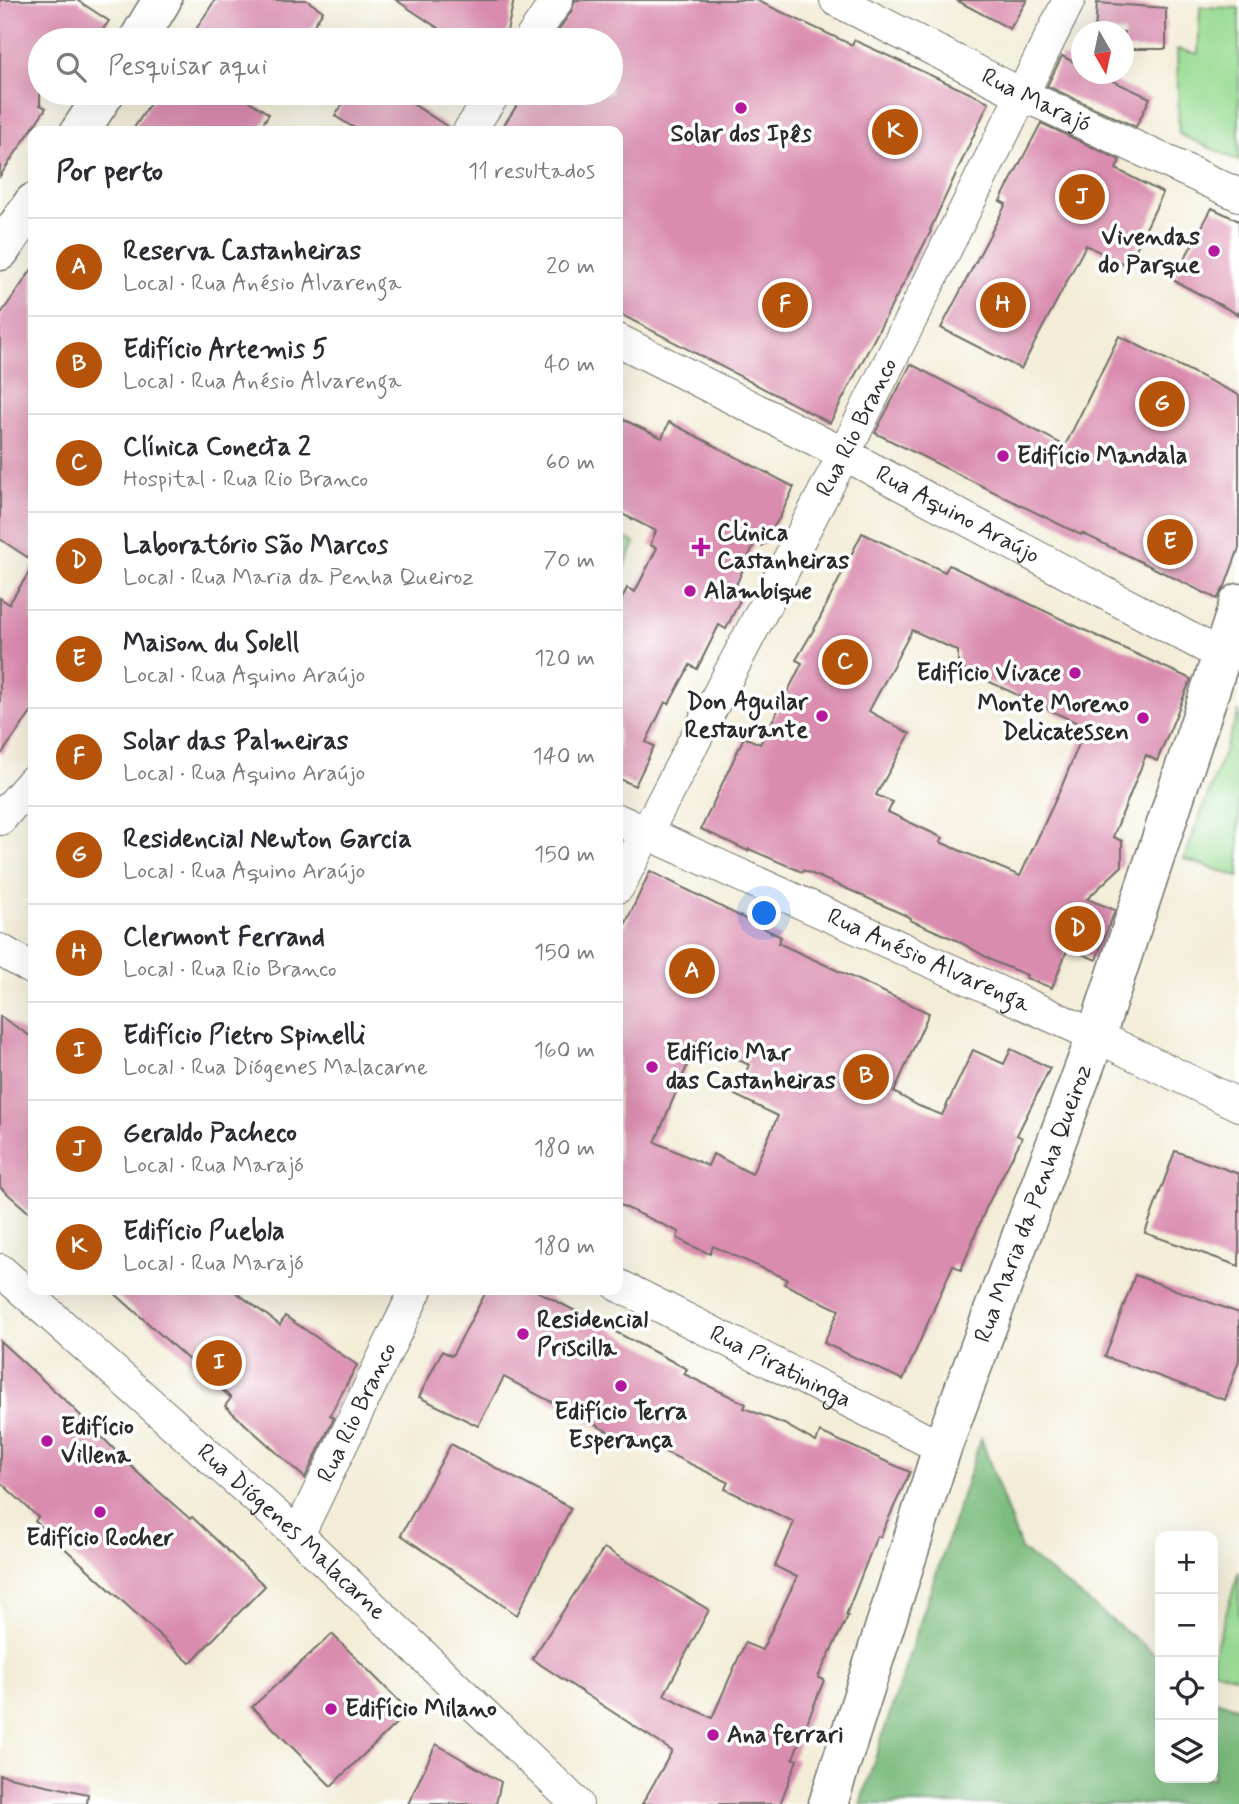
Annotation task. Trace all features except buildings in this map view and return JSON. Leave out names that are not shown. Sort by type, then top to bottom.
[{"type":"street","points":[[145,28],[162,0]]},
{"type":"street","points":[[538,28],[557,0]]},
{"type":"street","name":"Rua Marajó","points":[[836,0],[1021,94],[1239,195]]},
{"type":"street","name":"Rua Rio Branco","points":[[623,864],[631,827],[844,454],[1069,0]]},
{"type":"street","points":[[83,126],[97,105]]},
{"type":"street","points":[[472,126],[487,105]]},
{"type":"street","points":[[0,251],[28,210]]},
{"type":"street","name":"Rua Aquino Araújo","points":[[623,343],[844,454],[1221,655]]},
{"type":"street","name":"Rua Maria da Penha Queiroz","points":[[828,1804],[942,1448],[1096,1036],[1239,603]]},
{"type":"street","points":[[0,819],[28,787]]},
{"type":"street","name":"Rua Anésio Alvarenga","points":[[631,827],[1096,1036],[1239,1105]]},
{"type":"street","points":[[0,950],[28,966]]},
{"type":"street","name":"Rua Diógenes Malacarne","points":[[0,1269],[28,1294]]},
{"type":"street","name":"Rua Piratininga","points":[[623,1288],[942,1448]]},
{"type":"street","name":"Rua Diógenes Malacarne","points":[[29,1295],[298,1535],[576,1804]]},
{"type":"street","name":"Rua Rio Branco","points":[[298,1535],[414,1295]]},
{"type":"green space","points":[[1200,7],[1239,8],[1239,161],[1179,134],[1177,49],[1198,54]]},
{"type":"green space","points":[[623,537],[635,543],[623,568]]},
{"type":"green space","points":[[1239,711],[1239,877],[1184,859]]},
{"type":"green space","points":[[981,1438],[1021,1549],[1155,1654],[1155,1783],[1218,1783],[1218,1701],[1239,1708],[1239,1804],[860,1804]]},
{"type":"green space","points":[[1239,1571],[1239,1678],[1218,1672],[1218,1640]]},
{"type":"place","name":"Solar dos Ipês","points":[[741,108]]},
{"type":"place","name":"Edifício Puebla","points":[[895,132]]},
{"type":"place","name":"Geraldo Pacheco","points":[[1082,197]]},
{"type":"place","name":"Vivendas do Parque","points":[[1214,251]]},
{"type":"place","name":"Solar das Palmeiras","points":[[785,305]]},
{"type":"place","name":"Clermont Ferrand","points":[[1003,305]]},
{"type":"place","name":"Residencial Newton Garcia","points":[[1162,404]]},
{"type":"place","name":"Edifício Mandala","points":[[1003,456]]},
{"type":"place","name":"Maison du Solell","points":[[1170,542]]},
{"type":"place","name":"Clinica Castanheiras","points":[[701,547]]},
{"type":"place","name":"Alambique","points":[[690,591]]},
{"type":"place","name":"Clínica Conecta 2","points":[[845,662]]},
{"type":"place","name":"Edifício Vivace","points":[[1075,673]]},
{"type":"place","name":"Don Aguilar Restaurante","points":[[822,716]]},
{"type":"place","name":"Monte Moreno Delicatessen","points":[[1143,718]]},
{"type":"place","name":"Laboratório São Marcos","points":[[1078,929]]},
{"type":"place","name":"Reserva Castanheiras","points":[[692,971]]},
{"type":"place","name":"Edifício Mar das Castanheiras","points":[[652,1067]]},
{"type":"place","name":"Edifício Artemis 5","points":[[866,1077]]},
{"type":"place","name":"Residencial Priscilla","points":[[523,1334]]},
{"type":"place","name":"Edifício Pietro Spinelli","points":[[219,1363]]},
{"type":"place","name":"Edifício Terra Esperança","points":[[621,1386]]},
{"type":"place","name":"Edifício Villena","points":[[47,1441]]},
{"type":"place","name":"Edifício Rocher","points":[[100,1512]]},
{"type":"place","name":"Edifício Milano","points":[[331,1709]]},
{"type":"place","name":"Ana ferrari","points":[[713,1735]]}]
